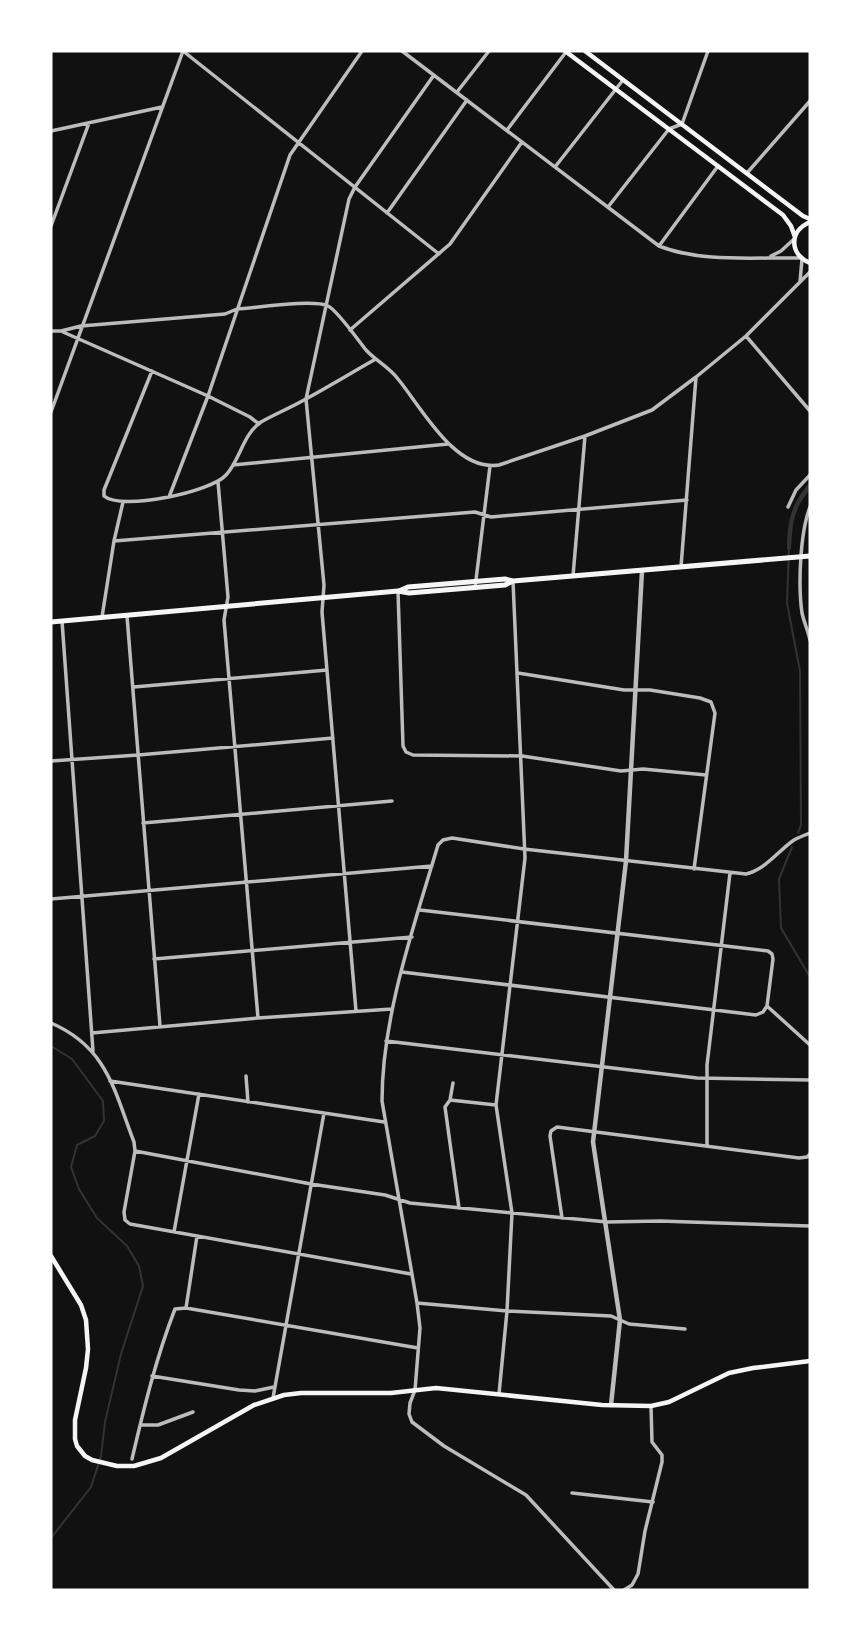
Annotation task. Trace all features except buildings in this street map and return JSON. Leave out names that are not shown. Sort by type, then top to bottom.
[{"type":"main road","points":[[566,51],[783,215],[791,226],[795,249],[802,259],[810,263]]},
{"type":"main road","points":[[585,51],[810,221],[795,238]]},
{"type":"main road","points":[[51,622],[398,591],[408,587],[475,585],[505,579],[513,581],[810,556]]},
{"type":"main road","points":[[51,1256],[81,1305],[86,1320],[87,1359],[74,1433],[77,1446],[92,1460],[111,1464],[134,1466],[162,1458],[243,1410],[273,1398],[301,1393],[391,1394],[436,1388],[611,1405],[651,1406],[668,1402],[729,1373],[810,1361]]},
{"type":"street","points":[[51,412],[182,51],[439,254]]},
{"type":"street","points":[[169,497],[208,396],[290,155],[362,51]]},
{"type":"street","points":[[402,51],[659,246],[673,252],[700,256],[802,259],[799,284]]},
{"type":"street","points":[[457,92],[489,51]]},
{"type":"street","points":[[507,130],[566,51]]},
{"type":"street","points":[[608,207],[670,129],[682,124],[708,51]]},
{"type":"street","points":[[356,1012],[322,612],[324,585],[320,533],[317,525],[306,399],[349,199],[434,75]]},
{"type":"street","points":[[555,167],[623,80]]},
{"type":"street","points":[[387,213],[467,100]]},
{"type":"street","points":[[747,173],[810,101]]},
{"type":"street","points":[[51,131],[162,107]]},
{"type":"street","points":[[51,226],[89,123]]},
{"type":"street","points":[[350,330],[450,244],[522,142]]},
{"type":"street","points":[[659,246],[718,166]]},
{"type":"street","points":[[769,257],[781,251],[795,238]]},
{"type":"street","points":[[51,331],[225,314],[237,309],[317,303],[330,306],[374,359],[396,375],[448,444],[461,455],[490,466],[585,436],[652,410],[746,336],[810,272]]},
{"type":"street","points":[[61,331],[208,396],[250,416],[259,424]]},
{"type":"street","points":[[746,336],[810,411]]},
{"type":"street","points":[[152,371],[104,490],[104,496],[108,500],[159,500],[218,482],[227,475],[242,446],[259,424],[374,359]]},
{"type":"street","points":[[681,567],[696,377]]},
{"type":"street","points":[[573,576],[585,436]]},
{"type":"street","points":[[233,465],[448,444]]},
{"type":"street","points":[[475,585],[490,466]]},
{"type":"street","points":[[788,508],[796,490],[810,475]]},
{"type":"street","points":[[218,482],[227,606],[224,620],[258,1018]]},
{"type":"street","points":[[114,541],[475,512],[491,517],[687,500]]},
{"type":"street","points":[[102,617],[123,502]]},
{"type":"street","points":[[810,507],[798,557],[802,613],[810,638]]},
{"type":"street","points":[[611,1405],[620,1320],[593,1142],[626,861],[642,571]]},
{"type":"street","points":[[499,1394],[512,1213],[496,1105],[525,858],[513,581]]},
{"type":"street","points":[[398,591],[406,752],[413,755],[522,755],[621,771],[643,769],[706,775]]},
{"type":"street","points":[[127,615],[160,1026]]},
{"type":"street","points":[[62,621],[93,1052]]},
{"type":"street","points":[[133,687],[327,670]]},
{"type":"street","points":[[518,673],[624,690],[650,690],[711,702],[715,713],[694,869]]},
{"type":"street","points":[[51,761],[333,738]]},
{"type":"street","points":[[144,822],[392,801]]},
{"type":"street","points":[[614,1590],[526,1495],[444,1446],[412,1422],[409,1414],[415,1390],[420,1328],[382,1101],[386,1041],[392,1009],[438,845],[443,840],[452,838],[524,849],[746,874],[769,862],[794,840],[810,833]]},
{"type":"street","points":[[51,899],[432,866]]},
{"type":"street","points":[[707,1146],[707,1065],[730,873]]},
{"type":"street","points":[[402,972],[756,1015],[768,1006],[773,959],[768,951],[420,910]]},
{"type":"street","points":[[154,959],[412,937]]},
{"type":"street","points":[[768,1006],[810,1045]]},
{"type":"street","points":[[92,1032],[392,1009]]},
{"type":"street","points":[[51,1023],[80,1040],[102,1064],[135,1142],[124,1212],[125,1220],[130,1224],[411,1274]]},
{"type":"street","points":[[386,1041],[697,1078],[810,1080]]},
{"type":"street","points":[[246,1076],[248,1102]]},
{"type":"street","points":[[110,1081],[384,1122]]},
{"type":"street","points":[[453,1083],[450,1100],[445,1107],[459,1208]]},
{"type":"street","points":[[174,1232],[199,1094]]},
{"type":"street","points":[[450,1100],[496,1105]]},
{"type":"street","points":[[273,1398],[324,1113]]},
{"type":"street","points":[[562,1217],[550,1136],[551,1131],[557,1127],[799,1158],[810,1154]]},
{"type":"street","points":[[135,1151],[385,1195],[410,1203],[607,1222],[810,1226]]},
{"type":"street","points":[[186,1308],[197,1236]]},
{"type":"street","points":[[417,1303],[611,1316],[629,1324],[685,1329]]},
{"type":"street","points":[[132,1459],[152,1376],[175,1309],[186,1308],[418,1348]]},
{"type":"street","points":[[152,1376],[239,1390],[255,1391],[275,1387]]},
{"type":"street","points":[[624,1590],[632,1588],[638,1574],[662,1462],[662,1455],[652,1441],[651,1406]]},
{"type":"street","points":[[140,1425],[158,1425],[193,1412]]},
{"type":"street","points":[[572,1493],[653,1502]]},
{"type":"shaded area","points":[[810,482],[795,518],[791,549],[787,550],[791,513]]},
{"type":"waterway","points":[[789,548],[787,603],[800,671],[801,825],[798,833]]},
{"type":"waterway","points":[[792,847],[779,879],[781,928],[810,977]]},
{"type":"waterway","points":[[51,1046],[72,1059],[103,1101],[104,1121],[95,1136],[77,1145],[71,1167],[79,1189],[97,1218],[127,1246],[139,1266],[143,1286],[121,1354],[105,1422],[101,1456],[91,1487],[51,1538]]}]
